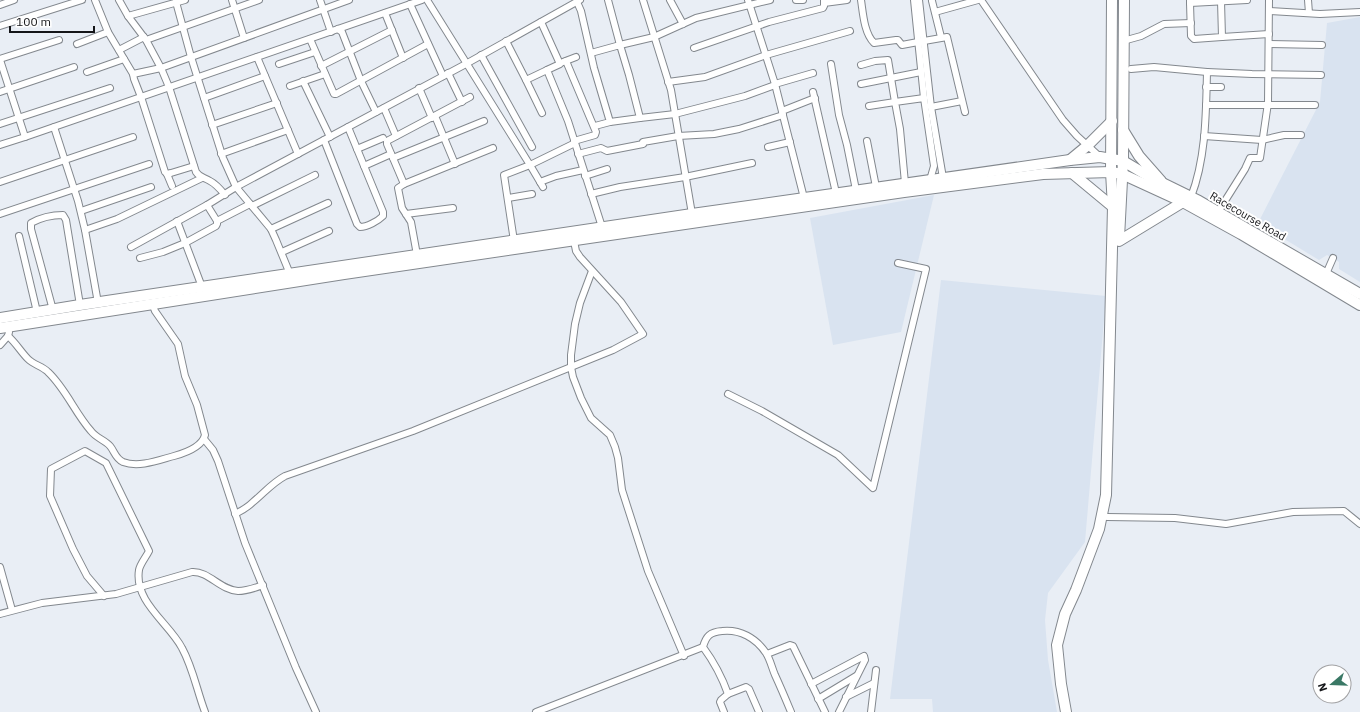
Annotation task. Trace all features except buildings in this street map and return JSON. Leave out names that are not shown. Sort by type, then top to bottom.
[{"type":"main road","points":[[1066,712],[1061,684],[1057,645],[1065,614],[1076,590],[1099,529],[1106,495],[1113,207],[1111,172],[1112,0]]},
{"type":"main road","points":[[1071,712],[1063,666],[1064,634],[1098,546],[1108,510],[1113,433],[1118,241],[1123,161],[1124,0]]},
{"type":"main road","points":[[1070,160],[1087,146],[1112,121]]},
{"type":"main road","points":[[1123,130],[1139,156],[1164,184]]},
{"type":"main road","name":"Racecourse Road","points":[[0,318],[602,227],[876,187],[1100,157],[1123,161],[1164,184],[1241,234],[1360,305]]},
{"type":"main road","name":"Racecourse Road","points":[[5,330],[152,303],[904,192],[1043,174],[1072,173],[1111,172],[1122,174],[1218,212],[1360,294]]},
{"type":"main road","points":[[1072,173],[1113,207]]},
{"type":"main road","points":[[1118,241],[1187,200]]},
{"type":"street","points":[[3,3],[14,0]]},
{"type":"street","points":[[0,26],[82,0]]},
{"type":"street","points":[[95,0],[108,32],[133,74],[165,172],[168,174],[172,186]]},
{"type":"street","points":[[119,0],[128,16],[145,38],[161,68],[169,87],[198,176],[211,181],[225,195]]},
{"type":"street","points":[[154,0],[158,7]]},
{"type":"street","points":[[128,16],[185,0]]},
{"type":"street","points":[[232,0],[244,38]]},
{"type":"street","points":[[119,50],[145,38],[259,0]]},
{"type":"street","points":[[320,0],[331,32]]},
{"type":"street","points":[[133,74],[161,68],[349,0]]},
{"type":"street","points":[[0,145],[422,0]]},
{"type":"street","points":[[426,0],[467,63],[541,184],[556,176],[607,169]]},
{"type":"street","points":[[608,0],[640,118]]},
{"type":"street","points":[[643,0],[668,82],[692,214]]},
{"type":"street","points":[[670,0],[683,24]]},
{"type":"street","points":[[591,53],[654,37],[696,18],[749,2],[770,0]]},
{"type":"street","points":[[796,0],[803,0]]},
{"type":"street","points":[[694,48],[756,26],[823,8],[824,1],[847,0]]},
{"type":"street","points":[[861,0],[867,30],[870,39],[874,43],[898,40],[902,45],[921,39],[945,36],[948,39],[965,112]]},
{"type":"street","points":[[914,0],[943,178]]},
{"type":"street","points":[[919,0],[921,72],[934,166],[930,180]]},
{"type":"street","points":[[935,12],[979,0],[1063,120],[1087,146],[1100,157]]},
{"type":"street","points":[[1248,0],[1190,2],[1192,38],[1269,34]]},
{"type":"street","points":[[1218,212],[1250,158],[1260,158],[1268,105],[1269,0]]},
{"type":"street","points":[[1308,0],[1309,13]]},
{"type":"street","points":[[130,247],[578,1],[610,122]]},
{"type":"street","points":[[932,1],[941,37]]},
{"type":"street","points":[[1221,1],[1222,37]]},
{"type":"street","points":[[176,2],[191,57],[221,154],[236,188],[271,229],[290,274]]},
{"type":"street","points":[[749,2],[775,85],[804,198]]},
{"type":"street","points":[[410,4],[428,44],[462,102]]},
{"type":"street","points":[[1269,11],[1320,14],[1360,12]]},
{"type":"street","points":[[385,13],[404,58]]},
{"type":"street","points":[[514,241],[504,175],[530,165],[574,142],[595,135],[596,132],[595,126],[563,62],[541,22]]},
{"type":"street","points":[[1123,41],[1141,36],[1164,24],[1191,23]]},
{"type":"street","points":[[338,29],[342,32],[361,81],[376,112]]},
{"type":"street","points":[[321,66],[392,30]]},
{"type":"street","points":[[668,82],[705,77],[766,55],[850,31]]},
{"type":"street","points":[[77,44],[108,32]]},
{"type":"street","points":[[310,39],[334,94],[361,81],[428,44]]},
{"type":"street","points":[[25,137],[0,60],[59,40]]},
{"type":"street","points":[[506,41],[542,113]]},
{"type":"street","points":[[1269,44],[1322,45]]},
{"type":"street","points":[[279,64],[316,52]]},
{"type":"street","points":[[481,55],[532,147]]},
{"type":"street","points":[[257,57],[298,154]]},
{"type":"street","points":[[526,80],[576,57]]},
{"type":"street","points":[[87,72],[124,59]]},
{"type":"street","points":[[861,65],[875,61],[888,60],[900,130],[905,183]]},
{"type":"street","points":[[831,64],[839,115],[847,144],[856,190]]},
{"type":"street","points":[[1131,68],[1154,66],[1207,72],[1321,75]]},
{"type":"street","points":[[0,92],[74,67]]},
{"type":"street","points":[[547,70],[568,121],[602,227]]},
{"type":"street","points":[[861,84],[921,72]]},
{"type":"street","points":[[1187,200],[1197,182],[1204,136],[1207,72]]},
{"type":"street","points":[[595,126],[610,122],[675,114],[745,96],[813,73]]},
{"type":"street","points":[[290,86],[325,74]]},
{"type":"street","points":[[204,98],[265,76]]},
{"type":"street","points":[[304,81],[327,138],[357,224],[360,227],[383,216],[348,127]]},
{"type":"street","points":[[1206,87],[1221,87]]},
{"type":"street","points":[[0,124],[110,88]]},
{"type":"street","points":[[419,88],[444,138],[454,164]]},
{"type":"street","points":[[783,115],[782,111],[814,95],[836,193]]},
{"type":"street","points":[[404,184],[387,141],[470,97]]},
{"type":"street","points":[[868,106],[924,98]]},
{"type":"street","points":[[931,107],[962,101]]},
{"type":"street","points":[[212,125],[277,103]]},
{"type":"street","points":[[1206,105],[1315,105]]},
{"type":"street","points":[[384,108],[396,136]]},
{"type":"street","points":[[578,154],[601,148],[606,151],[678,136],[714,134],[740,129],[783,115]]},
{"type":"street","points":[[364,166],[444,138],[484,121]]},
{"type":"street","points":[[54,127],[81,211],[98,303]]},
{"type":"street","points":[[221,154],[288,130]]},
{"type":"street","points":[[1204,136],[1262,140],[1284,135],[1301,135]]},
{"type":"street","points":[[0,182],[133,138]]},
{"type":"street","points":[[357,149],[383,138]]},
{"type":"street","points":[[868,140],[876,187]]},
{"type":"street","points":[[768,147],[790,142]]},
{"type":"street","points":[[417,255],[411,222],[402,208],[398,188],[404,184],[493,148]]},
{"type":"street","points":[[591,194],[620,187],[686,177],[752,163]]},
{"type":"street","points":[[0,214],[149,164]]},
{"type":"street","points":[[168,174],[194,166]]},
{"type":"street","points":[[140,258],[163,252],[185,243],[216,226],[217,221],[315,175]]},
{"type":"street","points":[[85,230],[113,221],[202,178]]},
{"type":"street","points":[[81,211],[151,187]]},
{"type":"street","points":[[508,198],[532,194]]},
{"type":"street","points":[[271,229],[328,203]]},
{"type":"street","points":[[207,206],[217,221]]},
{"type":"street","points":[[406,214],[453,208]]},
{"type":"street","points":[[53,310],[31,228],[31,223],[36,220],[57,215],[63,215],[66,220],[80,305]]},
{"type":"street","points":[[177,222],[202,287]]},
{"type":"street","points":[[282,252],[329,231]]},
{"type":"street","points":[[19,236],[37,312]]},
{"type":"street","points":[[235,514],[252,504],[276,481],[285,476],[413,431],[613,350],[643,334],[621,302],[592,272],[576,251],[574,241]]},
{"type":"street","points":[[1326,274],[1333,258]]},
{"type":"street","points":[[728,394],[762,411],[838,456],[873,488],[926,270],[898,263]]},
{"type":"street","points":[[592,272],[580,303],[576,324],[571,367],[573,377],[585,407],[592,418],[610,435],[615,447],[622,490],[645,564],[684,656]]},
{"type":"street","points":[[5,330],[29,360],[48,372],[67,396],[90,431],[110,446],[116,457],[122,461],[139,464],[178,455],[193,448],[204,439],[205,435],[201,416],[185,376],[178,344],[155,311],[152,303]]},
{"type":"street","points":[[0,345],[5,330]]},
{"type":"street","points":[[204,439],[213,450],[218,461],[245,543],[296,668],[316,712]]},
{"type":"street","points":[[104,596],[87,576],[72,549],[50,496],[51,469],[85,451],[106,463],[149,551],[139,570],[140,587],[146,602],[176,637],[183,650],[205,712]]},
{"type":"street","points":[[1107,517],[1175,518],[1226,524],[1293,512],[1344,510],[1360,524]]},
{"type":"street","points":[[0,567],[12,610]]},
{"type":"street","points":[[0,614],[42,603],[104,596],[185,573],[198,572],[230,590],[243,591],[263,585]]},
{"type":"street","points":[[536,712],[684,656],[703,647],[706,638],[712,633],[722,631],[742,633],[754,639],[767,654],[791,712]]},
{"type":"street","points":[[767,654],[790,645],[794,646],[825,712]]},
{"type":"street","points":[[703,647],[724,682],[728,694]]},
{"type":"street","points":[[811,684],[864,656],[865,660],[839,712]]},
{"type":"street","points":[[871,712],[876,670]]},
{"type":"street","points":[[818,699],[857,676]]},
{"type":"street","points":[[846,697],[874,684]]},
{"type":"street","points":[[724,712],[720,702],[721,700],[728,694],[746,687],[759,712]]},
{"type":"shaded area","points":[[1360,17],[1360,282],[1339,269],[1339,262],[1327,255],[1319,260],[1258,223],[1320,102],[1327,23]]},
{"type":"shaded area","points":[[934,195],[901,332],[833,345],[810,218]]},
{"type":"shaded area","points":[[941,280],[1106,296],[1085,542],[1048,593],[1045,620],[1048,660],[1057,712],[933,712],[932,699],[890,699]]}]
